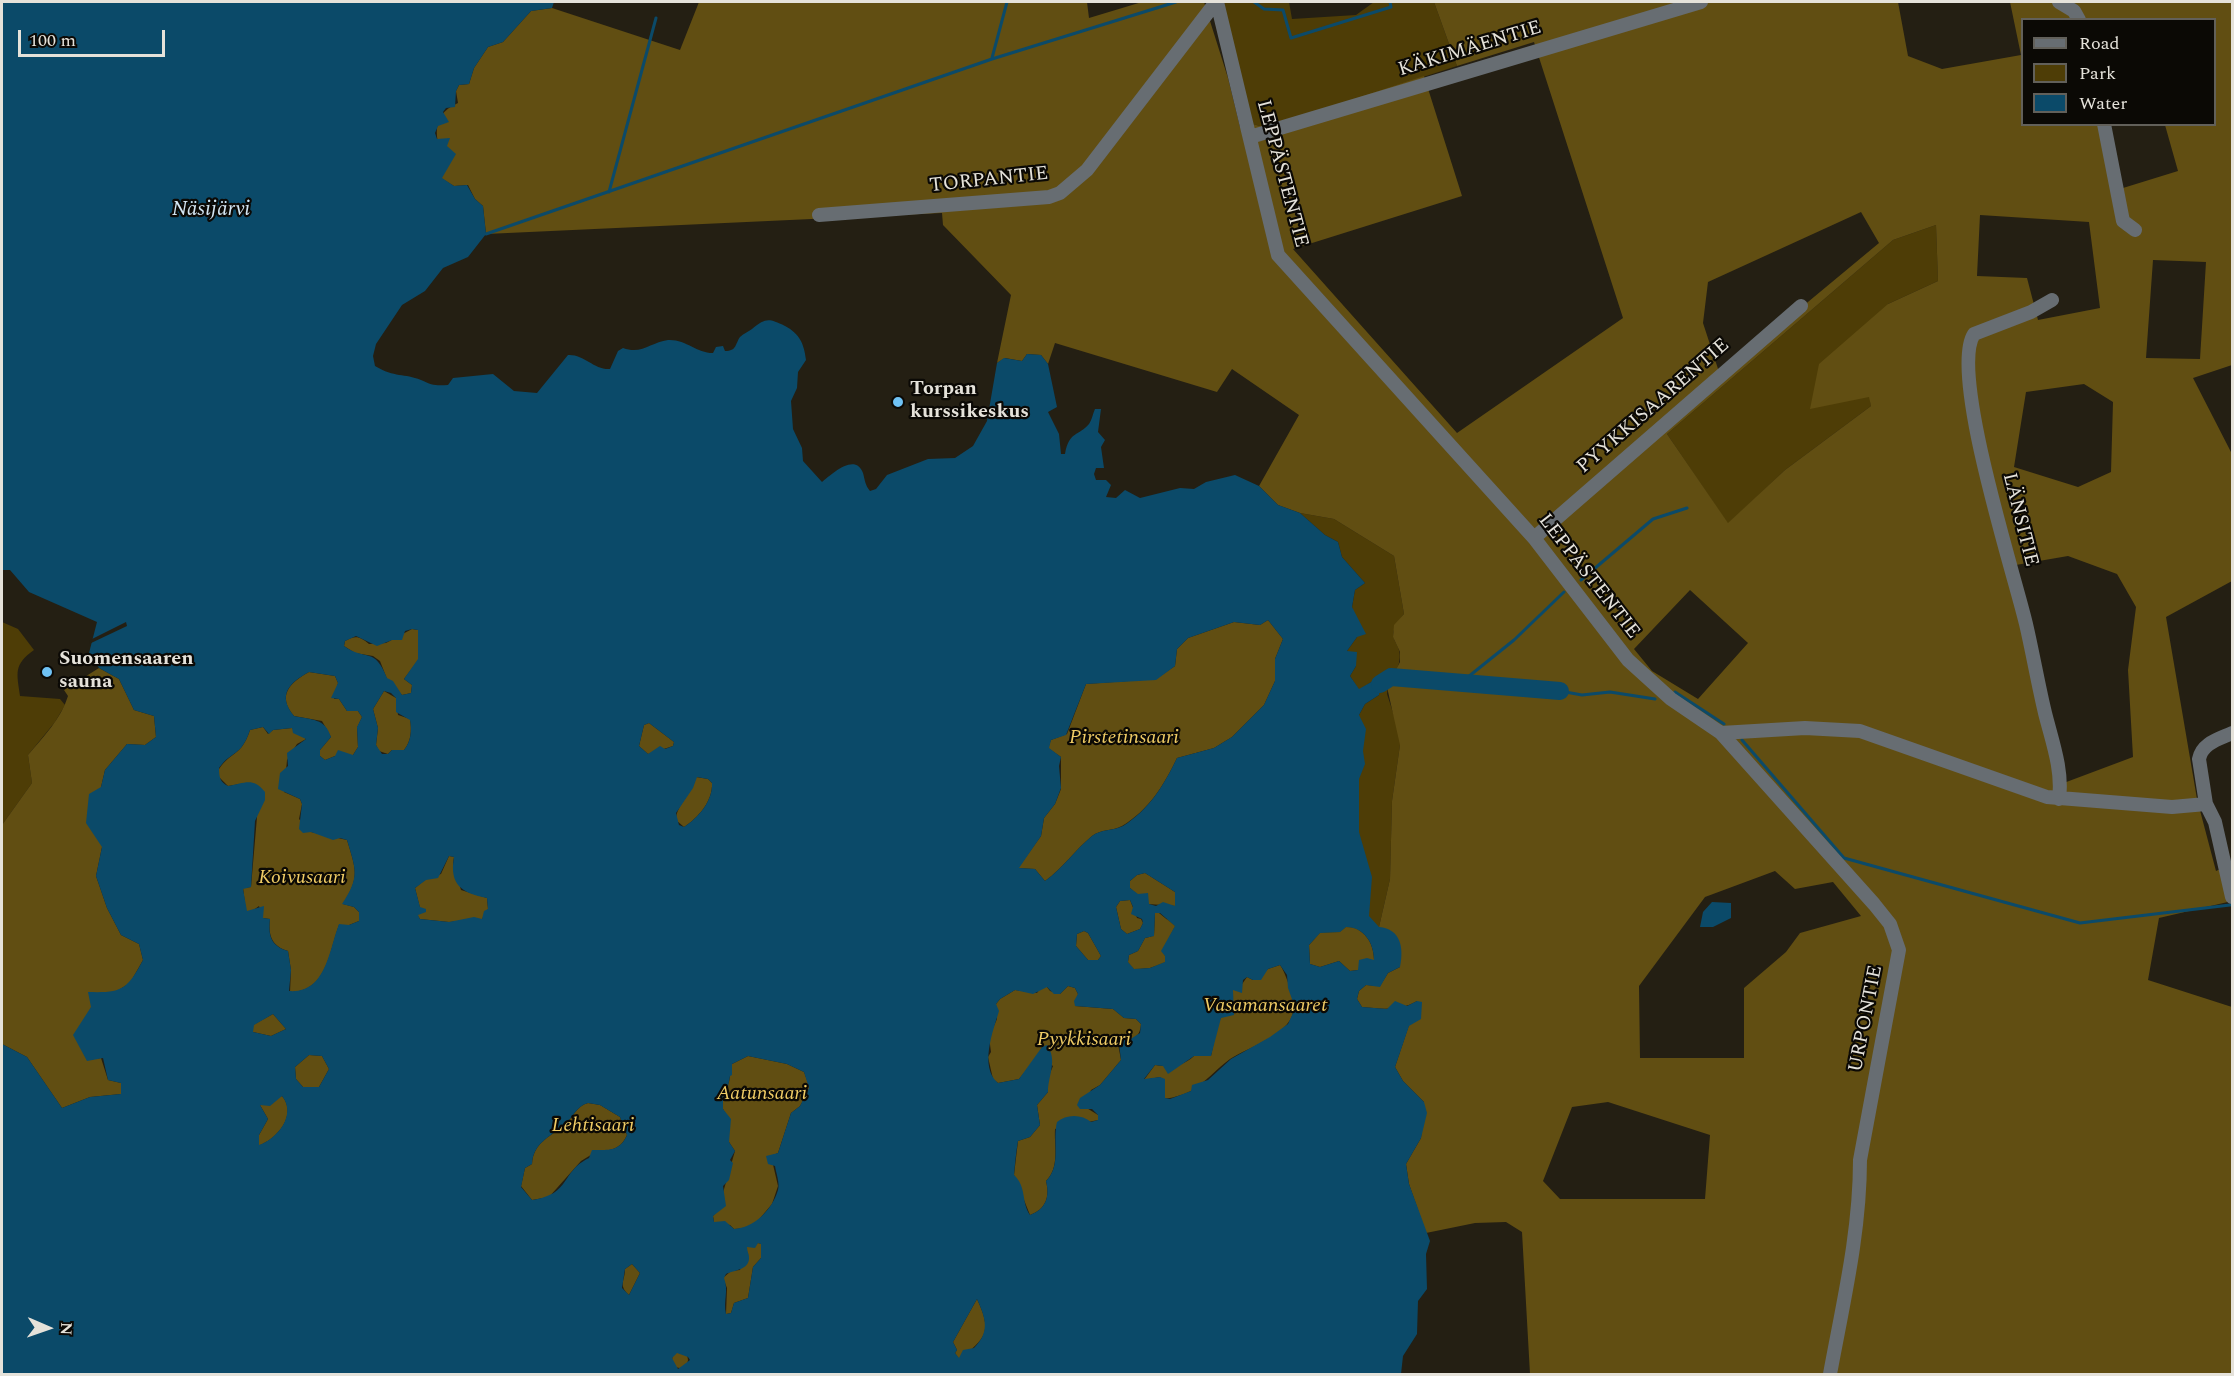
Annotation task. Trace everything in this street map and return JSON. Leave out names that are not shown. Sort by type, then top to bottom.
[{"type":"street","name":"LEPPÄSTENTIE","points":[[1216,2],[1278,255],[1534,538],[1628,660],[1671,699],[1721,733]]},
{"type":"street","name":"TORPANTIE","points":[[819,215],[1049,197],[1060,193],[1087,170],[1216,2]]},
{"type":"street","name":"KÄKIMÄENTIE","points":[[1250,137],[1701,2]]},
{"type":"street","points":[[2060,2],[2074,11],[2078,18]]},
{"type":"street","points":[[2104,126],[2122,221],[2135,230]]},
{"type":"street","name":"LÄNSITIE","points":[[2052,300],[2031,312],[1974,334],[1968,348],[1968,361],[1975,417],[1987,473],[2026,622],[2059,771],[2059,799]]},
{"type":"street","name":"PYYKKISAARENTIE","points":[[1534,538],[1801,306]]},
{"type":"street","points":[[1721,733],[1805,728],[1860,731],[2033,793],[2059,799],[2172,807],[2206,804]]},
{"type":"street","name":"URPONTIE","points":[[1721,733],[1874,904],[1890,924],[1899,950],[1860,1160],[1860,1196],[1852,1260],[1830,1374]]},
{"type":"street","points":[[2232,733],[2206,745],[2200,751],[2199,759],[2206,804],[2215,822],[2232,897]]},
{"type":"green space","points":[[699,2],[1087,2],[1089,18],[1142,2],[1204,2],[1228,78],[1240,127],[1253,124],[1266,128],[1424,76],[1462,196],[1293,249],[1457,433],[1623,318],[1534,42],[1457,66],[1434,2],[1898,2],[1908,56],[1942,69],[2021,55],[2010,2],[2232,2],[2232,365],[2193,378],[2232,454],[2232,581],[2166,617],[2197,799],[2216,871],[2232,864],[2232,901],[2159,918],[2148,980],[2232,1007],[2232,1374],[1530,1374],[1522,1232],[1506,1222],[1475,1223],[1426,1233],[1409,1184],[1406,1164],[1421,1138],[1424,1102],[1403,1081],[1395,1067],[1417,1001],[1397,1008],[1383,1009],[1362,1007],[1357,999],[1359,991],[1366,985],[1380,986],[1388,973],[1400,967],[1379,927],[1390,879],[1392,801],[1400,745],[1387,687],[1400,662],[1400,652],[1393,637],[1394,625],[1404,614],[1394,556],[1334,519],[1300,513],[1278,505],[1259,486],[1299,415],[1232,369],[1217,392],[1055,343],[1048,364],[1041,355],[1027,354],[1022,361],[1005,358],[997,363],[1011,295],[943,225],[942,213],[486,234],[483,206],[475,199],[468,185],[454,186],[441,178],[445,169],[438,140],[438,123],[448,109],[458,103],[456,91],[459,85],[469,84],[474,68],[488,47],[503,42],[531,11],[552,8],[680,50]],"holes":[[[1861,212],[1879,243],[1720,375],[1703,323],[1708,282]],[[1980,215],[2089,222],[2100,308],[2038,320],[2027,278],[1977,276]],[[1936,225],[1938,281],[1888,304],[1819,364],[1810,409],[1869,397],[1871,406],[1785,470],[1728,523],[1667,434],[1893,240]],[[2153,260],[2206,262],[2200,359],[2146,358]],[[2084,384],[2113,402],[2111,472],[2078,487],[2014,467],[2026,392]],[[2068,556],[2117,574],[2136,607],[2128,670],[2133,757],[2061,784],[2010,566]],[[1690,590],[1748,643],[1698,699],[1652,671],[1634,649]],[[1775,871],[1795,889],[1833,882],[1861,916],[1800,933],[1786,952],[1744,988],[1744,1058],[1640,1058],[1639,986],[1705,897]],[[1608,1102],[1710,1135],[1705,1199],[1560,1199],[1543,1181],[1572,1107]]]},
{"type":"green space","points":[[1222,2],[1289,2],[1292,19],[1356,15],[1374,2],[1434,2],[1457,66],[1266,128],[1253,124]]},
{"type":"green space","points":[[1936,225],[1938,281],[1888,304],[1870,397],[1871,406],[1785,470],[1728,524],[1667,434],[1893,240]]},
{"type":"green space","points":[[1300,513],[1334,519],[1394,556],[1404,614],[1394,630],[1393,636],[1400,655],[1398,667],[1388,685],[1387,694],[1400,734],[1400,745],[1392,801],[1390,879],[1379,927],[1117,973],[1359,715],[1365,704],[1379,695],[1373,681],[1359,690],[1350,676],[1356,666],[1347,651],[1357,637],[1352,607],[1355,590],[1365,583],[1342,557],[1338,542],[1325,535]]},
{"type":"green space","name":"Pirstetinsaari","points":[[1268,620],[1283,639],[1275,659],[1275,681],[1264,705],[1232,737],[1214,748],[1177,758],[1167,778],[1148,805],[1132,820],[1115,829],[1092,836],[1045,881],[1035,869],[1018,868],[1041,836],[1044,818],[1055,804],[1061,789],[1061,757],[1048,748],[1051,740],[1067,734],[1086,684],[1156,679],[1175,666],[1177,649],[1188,638],[1234,622],[1260,625]]},
{"type":"green space","points":[[2,622],[18,629],[34,650],[23,660],[18,670],[20,696],[60,699],[65,705],[55,722],[28,755],[32,783],[2,825]]},
{"type":"green space","points":[[412,629],[418,630],[419,659],[404,679],[412,685],[411,693],[402,695],[387,679],[380,661],[373,656],[355,653],[344,646],[345,641],[355,637],[369,644],[386,643]]},
{"type":"green space","points":[[99,668],[119,679],[134,710],[154,716],[156,737],[145,745],[127,744],[105,770],[101,787],[102,847],[96,876],[107,908],[121,935],[139,944],[143,960],[130,983],[91,1007],[87,1060],[101,1058],[108,1080],[121,1083],[121,1094],[90,1097],[62,1108],[27,1057],[2,1044],[2,825],[32,783],[28,755],[61,712],[68,696],[64,690]]},
{"type":"green space","points":[[309,672],[335,676],[338,683],[334,699],[339,699],[347,711],[358,711],[362,717],[357,728],[358,747],[353,755],[335,756],[325,760],[320,756],[320,750],[331,737],[322,721],[294,716],[289,709],[286,696],[291,685]]},
{"type":"green space","points":[[384,691],[396,698],[398,715],[410,719],[411,727],[410,740],[404,750],[392,750],[388,754],[379,751],[376,745],[378,728],[373,709]]},
{"type":"green space","points":[[649,723],[674,742],[673,746],[648,754],[639,746],[644,725]]},
{"type":"green space","name":"Koivusaari","points":[[263,727],[268,734],[273,730],[292,728],[306,739],[297,744],[287,760],[284,792],[300,799],[302,804],[299,819],[311,832],[347,840],[355,873],[352,887],[343,904],[354,907],[359,912],[359,921],[349,925],[339,925],[325,969],[319,978],[302,990],[290,992],[291,970],[288,951],[272,940],[270,919],[263,918],[259,906],[252,911],[246,911],[243,888],[251,887],[257,817],[240,784],[228,786],[219,777],[219,769],[240,749],[250,730]]},
{"type":"green space","points":[[696,777],[708,779],[712,783],[712,790],[704,808],[684,827],[676,820],[677,815]]},
{"type":"green space","points":[[449,856],[454,857],[453,863],[461,890],[487,898],[488,909],[482,919],[449,922],[420,919],[417,915],[420,908],[415,888],[426,879],[441,874]]},
{"type":"green space","points":[[1145,873],[1175,892],[1176,906],[1148,904],[1130,888],[1130,881],[1137,875]]},
{"type":"green space","points":[[1130,900],[1137,918],[1143,923],[1140,929],[1127,934],[1121,929],[1116,907],[1120,901]]},
{"type":"green space","points":[[1155,913],[1159,913],[1175,926],[1162,951],[1165,962],[1150,968],[1134,969],[1128,962],[1129,955],[1138,951],[1145,938],[1154,936]]},
{"type":"green space","points":[[1346,927],[1358,930],[1367,937],[1374,960],[1358,970],[1350,971],[1339,961],[1320,967],[1310,964],[1309,945],[1320,933],[1340,932]]},
{"type":"green space","points":[[1084,931],[1088,933],[1101,956],[1098,960],[1088,960],[1076,946],[1077,934]]},
{"type":"green space","name":"Vasamansaaret","points":[[1280,965],[1290,988],[1294,1008],[1290,1021],[1283,1028],[1230,1059],[1201,1084],[1185,1094],[1165,1098],[1165,1083],[1160,1077],[1144,1080],[1155,1065],[1176,1065],[1194,1056],[1211,1056],[1217,1027],[1233,989],[1238,990],[1247,977],[1253,980],[1268,969]]},
{"type":"green space","name":"Pyykkisaari","points":[[1068,986],[1075,988],[1078,994],[1075,1006],[1113,1009],[1124,1018],[1136,1019],[1141,1024],[1137,1036],[1118,1044],[1121,1060],[1100,1085],[1091,1090],[1085,1107],[1098,1115],[1098,1120],[1055,1129],[1055,1163],[1046,1181],[1046,1202],[1030,1215],[1014,1175],[1018,1141],[1030,1137],[1040,1125],[1037,1105],[1048,1092],[1048,1078],[1053,1066],[1038,1056],[1019,1079],[998,1083],[993,1079],[988,1057],[991,1052],[989,1037],[997,1019],[996,1004],[1000,999],[1015,990],[1037,993],[1041,987],[1047,987],[1050,991],[1060,994]]},
{"type":"green space","points":[[273,1014],[286,1029],[271,1036],[253,1032],[253,1025]]},
{"type":"green space","points":[[309,1055],[322,1056],[329,1069],[319,1087],[303,1087],[296,1079],[295,1067]]},
{"type":"green space","name":"Aatunsaari","points":[[748,1056],[787,1064],[804,1072],[810,1088],[800,1106],[791,1113],[778,1153],[771,1156],[778,1186],[772,1204],[756,1223],[747,1228],[734,1229],[730,1225],[714,1222],[713,1216],[718,1210],[735,1151],[729,1142],[727,1116],[723,1109],[723,1094],[729,1082],[732,1064]]},
{"type":"green space","points":[[282,1096],[288,1111],[283,1126],[272,1138],[258,1146],[259,1135],[268,1119],[260,1105]]},
{"type":"green space","name":"Lehtisaari","points":[[588,1103],[600,1105],[620,1117],[627,1135],[625,1139],[616,1148],[599,1150],[581,1161],[549,1197],[532,1200],[521,1186],[525,1168],[532,1164],[535,1151],[543,1141],[567,1122],[580,1107]]},
{"type":"green space","points":[[762,1244],[761,1258],[753,1267],[748,1298],[734,1303],[731,1313],[726,1314],[727,1288],[723,1278],[731,1271],[740,1270],[747,1247]]},
{"type":"green space","points":[[632,1264],[640,1273],[629,1295],[623,1283],[625,1269]]},
{"type":"green space","points":[[977,1299],[984,1319],[984,1333],[976,1345],[959,1359],[953,1342]]},
{"type":"green space","points":[[680,1352],[686,1354],[688,1360],[686,1366],[680,1368],[674,1366],[672,1360],[674,1354]]},
{"type":"water","name":"Näsijärvi","points":[[2,2],[554,2],[552,8],[531,11],[503,42],[488,47],[474,68],[469,84],[459,85],[456,91],[455,107],[446,108],[443,112],[449,122],[438,126],[435,133],[437,139],[450,138],[447,146],[456,154],[442,178],[454,186],[467,185],[475,199],[483,206],[486,234],[468,257],[443,268],[425,291],[402,305],[376,344],[373,356],[375,366],[388,372],[437,385],[448,385],[453,378],[493,374],[514,391],[537,393],[568,355],[574,355],[604,369],[610,369],[618,351],[623,348],[636,350],[668,340],[680,342],[701,351],[713,353],[716,347],[723,346],[725,351],[729,351],[734,348],[740,337],[761,323],[771,321],[794,332],[804,349],[806,360],[798,372],[797,388],[791,401],[793,429],[802,448],[803,461],[822,482],[843,467],[854,465],[859,467],[870,491],[876,489],[887,475],[928,459],[955,458],[973,446],[987,421],[997,363],[1004,358],[1022,361],[1027,354],[1041,355],[1048,364],[1057,407],[1048,412],[1059,434],[1061,454],[1065,454],[1069,441],[1089,424],[1095,409],[1101,409],[1098,432],[1105,440],[1101,447],[1104,468],[1096,468],[1094,474],[1096,480],[1106,480],[1111,485],[1106,497],[1116,498],[1125,490],[1140,498],[1180,488],[1194,489],[1206,482],[1235,475],[1259,486],[1278,505],[1300,513],[1325,535],[1338,542],[1342,557],[1365,583],[1355,590],[1352,607],[1366,634],[1357,637],[1347,651],[1357,652],[1356,666],[1350,676],[1359,689],[1373,681],[1380,684],[1379,695],[1365,704],[1359,715],[1366,729],[1363,751],[1365,764],[1359,779],[1359,832],[1372,877],[1369,916],[1379,927],[1392,931],[1399,941],[1402,953],[1400,967],[1388,973],[1380,987],[1366,985],[1359,991],[1357,999],[1362,1007],[1387,1009],[1395,1001],[1407,1006],[1417,1001],[1422,1002],[1421,1019],[1409,1026],[1395,1067],[1403,1081],[1424,1102],[1427,1113],[1421,1138],[1406,1164],[1409,1184],[1430,1241],[1426,1254],[1427,1289],[1418,1301],[1417,1334],[1403,1356],[1401,1374],[2,1374],[2,1044],[27,1057],[62,1108],[90,1097],[121,1094],[121,1083],[108,1080],[103,1058],[87,1061],[73,1035],[91,1007],[88,992],[109,992],[122,988],[128,984],[143,960],[139,944],[121,935],[107,908],[96,876],[102,847],[86,823],[89,794],[101,787],[105,770],[127,744],[145,745],[156,737],[154,716],[134,710],[119,679],[99,668],[89,653],[97,622],[29,592],[10,570],[2,570]],"holes":[[[1268,620],[1283,639],[1275,659],[1275,681],[1264,705],[1232,737],[1214,748],[1177,758],[1167,778],[1141,812],[1123,826],[1092,836],[1045,881],[1035,869],[1019,868],[1041,836],[1044,818],[1055,804],[1061,788],[1059,766],[1061,757],[1049,748],[1051,740],[1066,735],[1086,684],[1156,680],[1175,666],[1177,649],[1188,638],[1234,622],[1260,625]],[[418,630],[418,659],[404,679],[412,685],[411,693],[402,695],[374,658],[344,646],[345,641],[356,636],[377,646],[392,640],[402,640],[405,631]],[[309,672],[335,676],[338,683],[331,698],[339,699],[347,711],[358,711],[362,717],[357,727],[358,747],[353,755],[338,750],[335,756],[325,760],[320,756],[320,750],[331,737],[321,723],[294,716],[286,702],[291,685]],[[384,691],[396,698],[396,712],[410,720],[411,732],[410,740],[404,750],[392,750],[388,754],[382,754],[376,745],[378,728],[373,709]],[[649,723],[674,742],[673,746],[665,749],[660,746],[648,754],[639,746],[644,725]],[[263,727],[269,734],[273,730],[292,728],[293,733],[306,739],[287,753],[288,766],[280,773],[278,789],[300,799],[302,804],[299,829],[303,833],[311,832],[333,840],[340,838],[347,840],[353,859],[354,880],[342,904],[354,907],[359,912],[359,921],[349,925],[339,924],[324,968],[311,985],[301,990],[289,991],[291,970],[288,951],[272,940],[270,919],[263,918],[264,906],[247,911],[243,889],[251,887],[255,821],[265,800],[265,792],[257,784],[244,783],[228,786],[222,781],[219,768],[240,749],[250,730]],[[697,777],[708,779],[712,783],[710,796],[699,814],[684,827],[679,825],[676,813],[693,788]],[[449,856],[454,857],[454,875],[459,886],[487,898],[488,909],[484,911],[482,919],[474,917],[449,922],[420,919],[418,915],[426,912],[426,909],[420,907],[415,888],[426,880],[438,878]],[[1145,873],[1175,892],[1175,906],[1163,902],[1156,906],[1149,904],[1148,893],[1138,894],[1130,888],[1130,881],[1137,875]],[[1130,900],[1133,907],[1131,914],[1142,919],[1143,923],[1140,929],[1127,934],[1121,929],[1116,907],[1120,901]],[[1155,913],[1160,913],[1175,926],[1161,951],[1165,956],[1165,962],[1150,968],[1134,969],[1128,962],[1129,955],[1138,951],[1145,938],[1154,936]],[[1346,927],[1352,928],[1367,937],[1374,960],[1367,958],[1359,960],[1358,970],[1350,971],[1339,961],[1320,967],[1310,964],[1309,945],[1320,933],[1340,932]],[[1084,931],[1088,933],[1101,956],[1098,960],[1088,960],[1076,946],[1077,934]],[[1280,965],[1287,975],[1288,988],[1293,1002],[1293,1013],[1288,1024],[1231,1059],[1208,1080],[1192,1085],[1191,1091],[1170,1099],[1165,1098],[1165,1079],[1160,1077],[1144,1079],[1155,1065],[1163,1066],[1168,1074],[1194,1056],[1211,1056],[1221,1018],[1234,1015],[1233,990],[1242,993],[1243,980],[1247,977],[1261,980],[1268,969]],[[1068,986],[1075,988],[1078,994],[1074,1001],[1075,1006],[1113,1009],[1124,1018],[1136,1019],[1141,1024],[1140,1033],[1129,1040],[1123,1035],[1118,1036],[1121,1060],[1100,1085],[1080,1098],[1077,1105],[1080,1109],[1092,1109],[1098,1115],[1098,1120],[1091,1122],[1074,1116],[1057,1122],[1055,1161],[1051,1175],[1046,1181],[1046,1202],[1030,1215],[1021,1184],[1014,1175],[1018,1141],[1030,1137],[1040,1125],[1037,1105],[1048,1092],[1052,1057],[1047,1045],[1042,1047],[1019,1079],[998,1083],[992,1076],[988,1058],[999,1011],[996,1004],[1015,990],[1033,994],[1047,987],[1054,994],[1060,994]],[[273,1014],[286,1029],[271,1036],[253,1032],[254,1025]],[[309,1055],[322,1056],[329,1069],[319,1087],[303,1087],[296,1079],[295,1067]],[[748,1056],[787,1064],[804,1072],[809,1088],[800,1106],[791,1113],[778,1153],[766,1156],[768,1164],[775,1166],[779,1184],[775,1197],[761,1217],[748,1225],[734,1229],[725,1221],[714,1222],[713,1216],[726,1206],[723,1186],[729,1180],[733,1163],[730,1160],[735,1151],[729,1142],[731,1119],[723,1109],[723,1094],[727,1092],[732,1075],[732,1064]],[[282,1096],[287,1111],[283,1125],[278,1132],[259,1145],[259,1135],[268,1119],[260,1105],[270,1106]],[[588,1103],[600,1105],[620,1117],[627,1135],[624,1141],[621,1145],[608,1150],[592,1150],[589,1158],[573,1170],[560,1188],[545,1197],[532,1200],[521,1187],[525,1168],[532,1164],[535,1151],[539,1146],[567,1122],[578,1109]],[[758,1243],[761,1244],[761,1258],[753,1267],[748,1298],[734,1303],[731,1313],[726,1314],[724,1278],[726,1274],[747,1265],[749,1257],[747,1247],[755,1248]],[[632,1264],[640,1273],[629,1295],[622,1288],[625,1269]],[[977,1299],[983,1313],[984,1331],[974,1348],[963,1350],[959,1358],[955,1353],[957,1350],[953,1342]],[[677,1353],[690,1360],[678,1369],[672,1358]]]},
{"type":"water","points":[[1712,902],[1731,903],[1731,918],[1713,927],[1700,927],[1703,912]]},
{"type":"pier","points":[[126,622],[127,626],[89,644],[90,640]]},
{"type":"waterway","points":[[992,58],[1007,2]]},
{"type":"waterway","points":[[486,234],[992,59],[1176,2]]},
{"type":"waterway","points":[[1254,2],[1264,9],[1283,10],[1291,38],[1391,7],[1390,2]]},
{"type":"waterway","points":[[609,192],[656,18]]},
{"type":"waterway","points":[[1581,580],[1653,519],[1687,508]]},
{"type":"waterway","points":[[1463,681],[1514,640],[1564,592]]},
{"type":"waterway","points":[[1380,684],[1391,677],[1560,691]]},
{"type":"waterway","points":[[1560,691],[1582,695],[1610,692],[1655,699]]},
{"type":"waterway","points":[[1675,692],[1724,724]]},
{"type":"waterway","points":[[1742,740],[1844,858],[2080,923],[2230,905]]},
{"type":"place","name":"Torpan kurssikeskus","points":[[898,402]]},
{"type":"place","name":"Suomensaaren sauna","points":[[47,672]]}]
